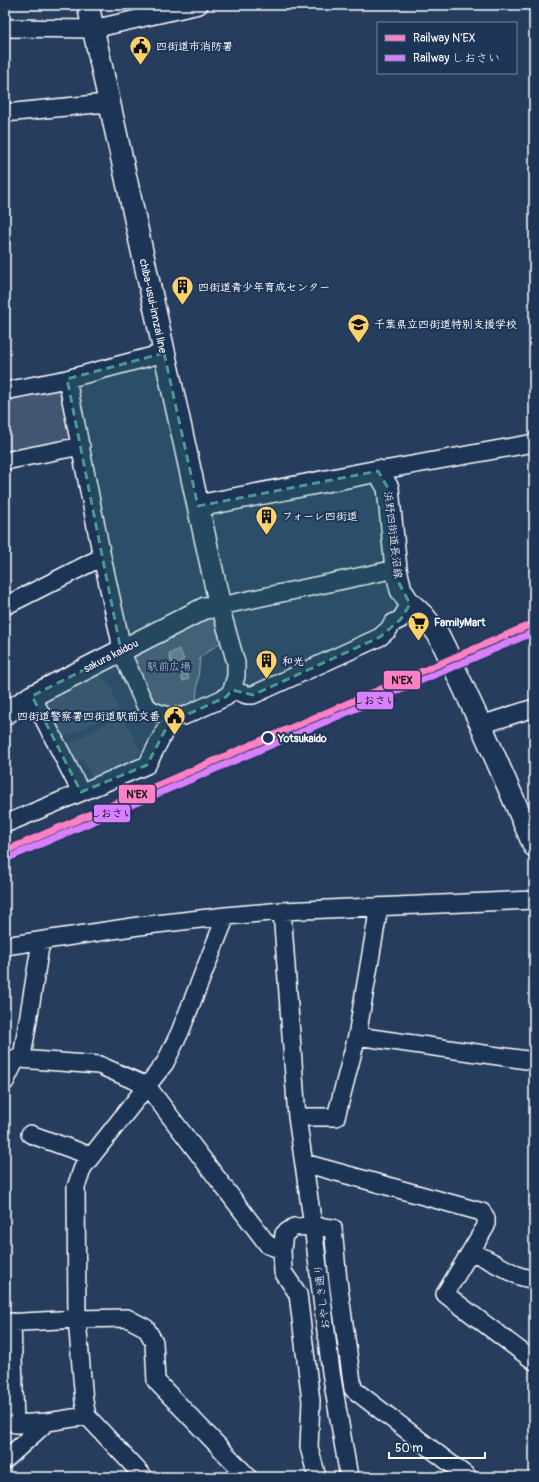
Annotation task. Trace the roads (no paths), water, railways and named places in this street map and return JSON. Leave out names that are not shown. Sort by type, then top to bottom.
[{"type":"main road","name":"chiba-usui-innzai line","points":[[88,5],[220,606]]},
{"type":"main road","points":[[198,506],[378,472]]},
{"type":"main road","name":"浜野四街道長沼線","points":[[378,472],[388,488],[396,569],[401,590],[410,604],[424,616],[438,634],[481,725],[534,846]]},
{"type":"main road","name":"sakura kaidou","points":[[5,714],[32,696],[205,608],[220,606]]},
{"type":"street","points":[[5,28],[94,29],[199,5]]},
{"type":"street","points":[[5,113],[109,104]]},
{"type":"street","points":[[5,391],[67,378],[164,353]]},
{"type":"street","points":[[67,378],[102,557],[120,639],[121,651],[145,705],[161,714],[172,717],[184,716],[226,697],[232,690],[236,676],[236,663],[220,606],[396,569]]},
{"type":"street","points":[[378,472],[534,443]]},
{"type":"street","points":[[5,460],[81,446]]},
{"type":"street","points":[[5,606],[102,557]]},
{"type":"street","points":[[232,690],[247,695],[253,695],[380,637],[393,623],[401,619],[410,604]]},
{"type":"street","points":[[32,696],[81,792]]},
{"type":"street","points":[[481,725],[534,708]]},
{"type":"street","points":[[5,824],[146,765],[172,717]]},
{"type":"street","points":[[5,946],[139,926],[282,911],[534,900]]},
{"type":"street","points":[[297,1117],[336,1117],[357,1036],[379,907]]},
{"type":"street","name":"おやしき通り","points":[[282,911],[297,1117],[313,1226],[331,1372],[349,1477]]},
{"type":"street","points":[[140,1476],[88,1416],[84,1401],[77,1319],[76,1187],[83,1167],[165,1063],[180,1032],[226,916]]},
{"type":"street","points":[[5,1082],[14,1059],[24,1043],[40,941]]},
{"type":"street","points":[[357,1036],[534,1061]]},
{"type":"street","points":[[14,1059],[99,1065],[147,1086],[268,1244],[282,1250]]},
{"type":"street","points":[[30,1134],[91,1156]]},
{"type":"street","points":[[304,1163],[482,1212],[486,1218],[486,1226],[445,1294],[534,1361]]},
{"type":"street","points":[[317,1477],[309,1448],[311,1401],[298,1294],[283,1272],[282,1250],[284,1234],[294,1227],[313,1226],[334,1228],[338,1281],[353,1389],[468,1477]]},
{"type":"street","points":[[471,1251],[519,1276],[534,1280]]},
{"type":"street","points":[[88,1416],[47,1422],[16,1424],[9,1322],[127,1318],[146,1328],[154,1342],[156,1381],[248,1477]]},
{"type":"street","points":[[5,1460],[47,1422]]},
{"type":"rail line","name":"N'EX","points":[[5,851],[534,623]]},
{"type":"rail line","name":"しおさい","points":[[8,858],[534,632]]},
{"type":"place","name":"四街道市消防署","points":[[140,66]]},
{"type":"place","name":"四街道青少年育成センター","points":[[182,306]]},
{"type":"place","name":"千葉県立四街道特別支援学校","points":[[359,344]]},
{"type":"place","name":"フォーレ四街道","points":[[266,536]]},
{"type":"place","name":"FamilyMart","points":[[419,642]]},
{"type":"place","name":"和光","points":[[266,680]]},
{"type":"place","name":"四街道警察署四街道駅前交番","points":[[175,736]]},
{"type":"place","name":"Yotsukaido","points":[[268,738]]},
{"type":"park label","name":"駅前広場","points":[[169,666]]}]
